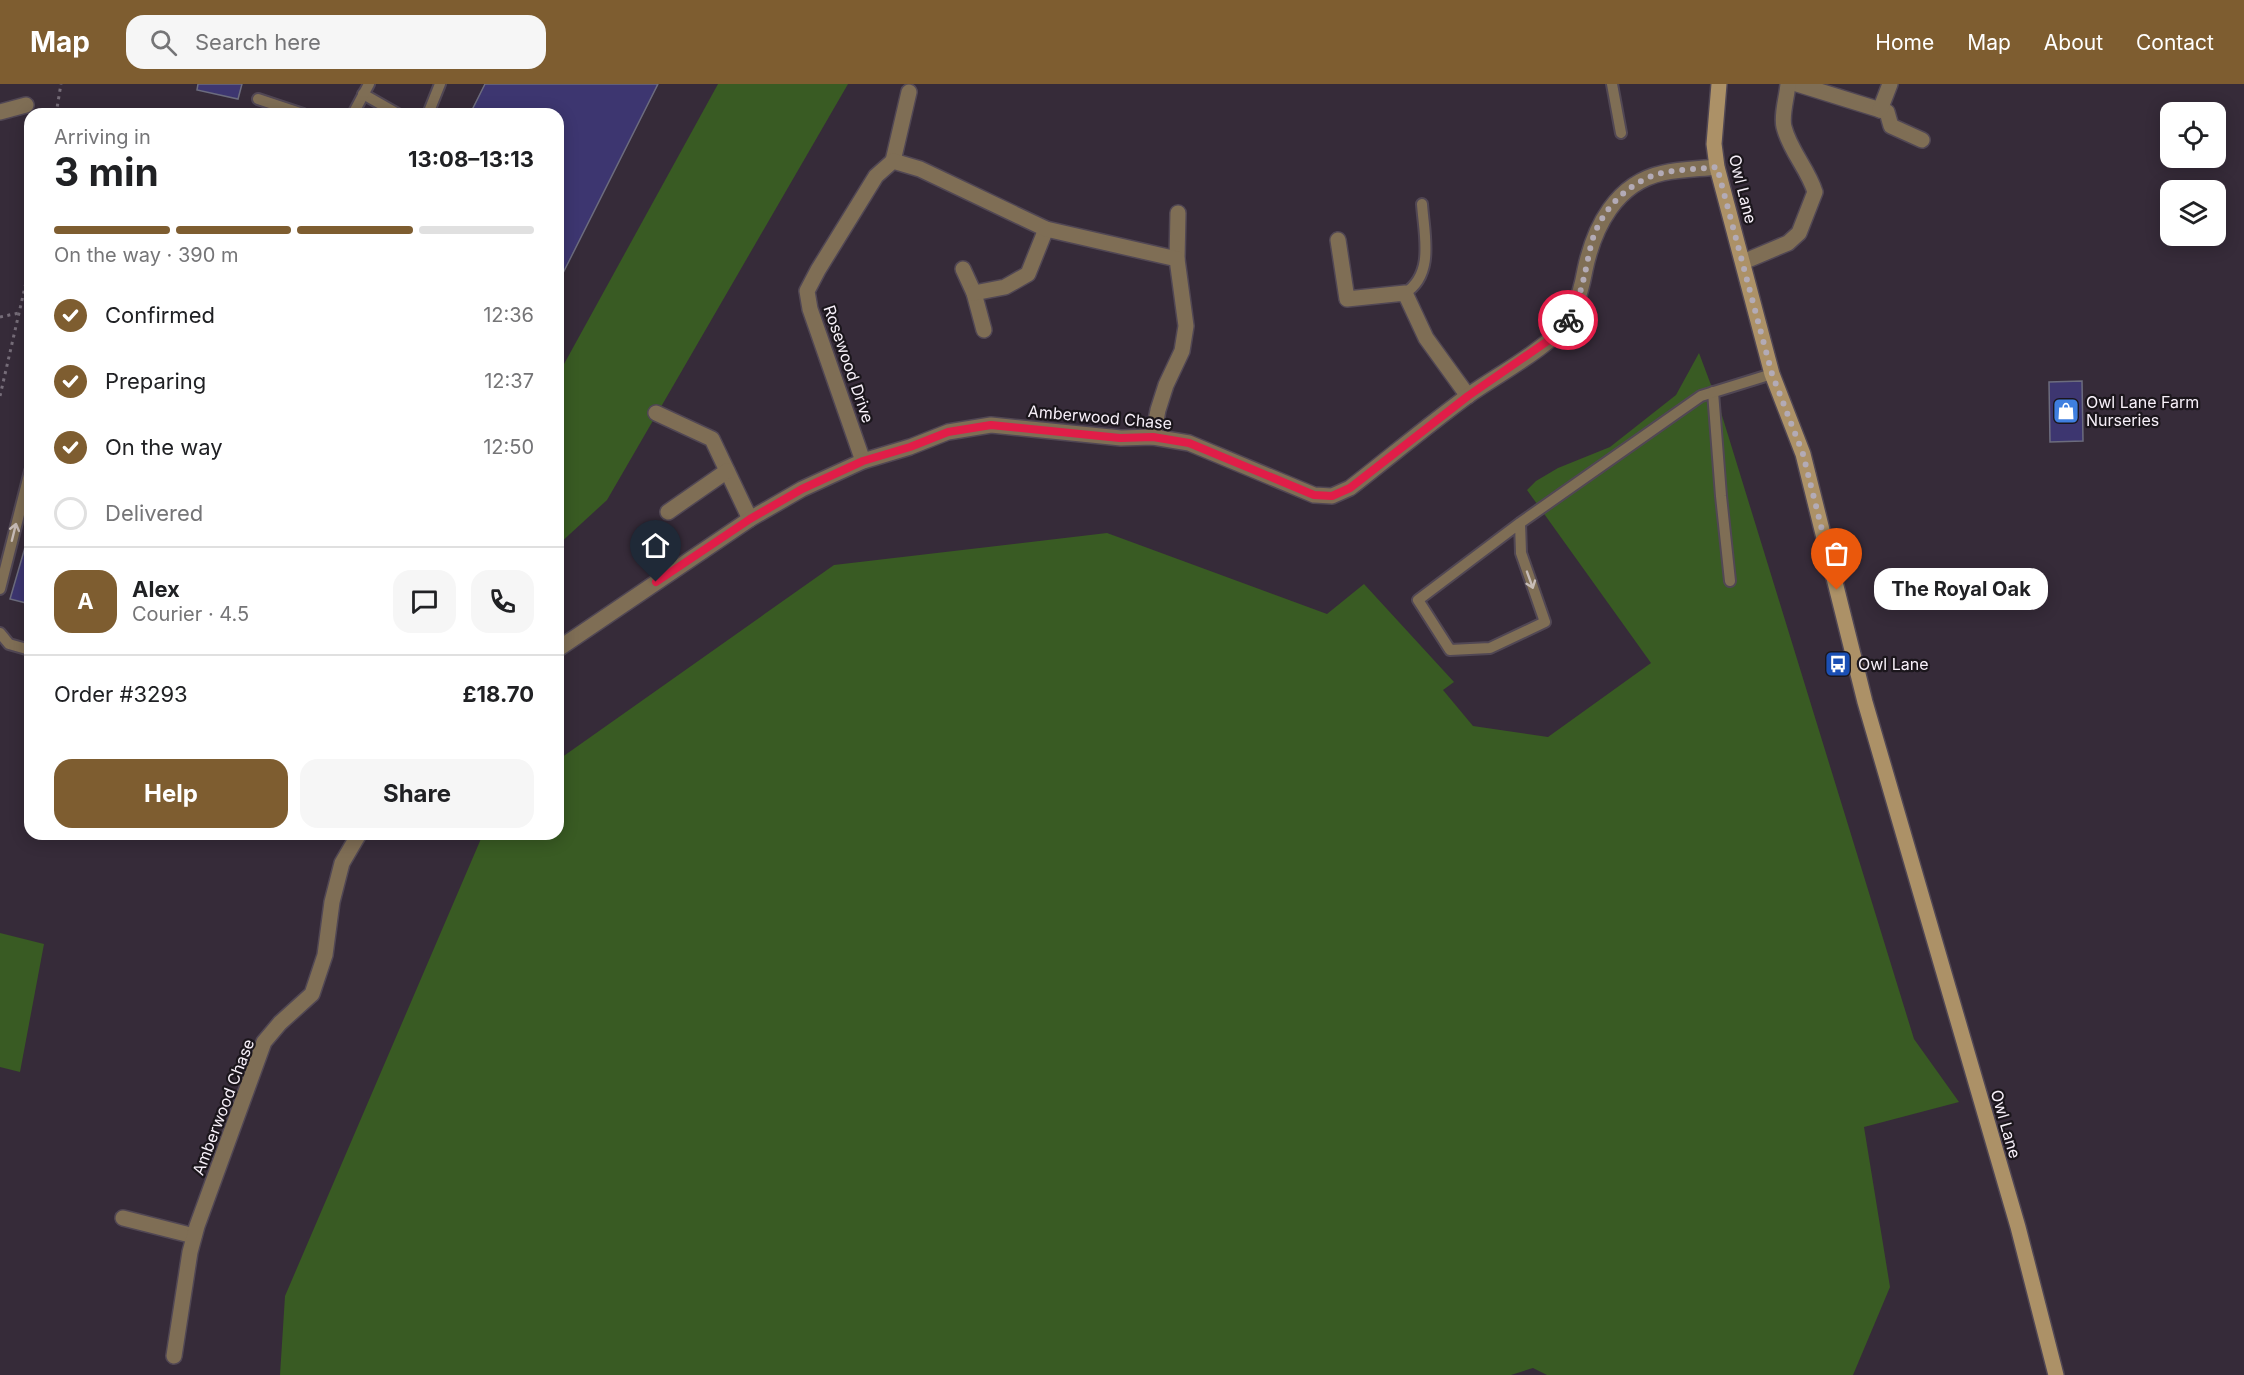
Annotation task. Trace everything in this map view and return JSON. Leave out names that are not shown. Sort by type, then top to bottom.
[{"type":"main road","name":"Owl Lane","points":[[1719,84],[1714,144],[1717,167],[1772,374],[1803,454],[1865,702],[2018,1227],[2056,1375]]},
{"type":"street","points":[[1743,261],[1788,243],[1799,233],[1815,192],[1810,176],[1792,150],[1783,125],[1788,84]]},
{"type":"street","points":[[1797,84],[1887,112],[1891,126],[1922,140]]},
{"type":"street","points":[[1880,110],[1890,84]]},
{"type":"street","name":"Rosewood Drive","points":[[863,461],[810,309],[807,291],[876,176],[892,161],[909,92]]},
{"type":"street","points":[[0,112],[26,105]]},
{"type":"street","points":[[892,161],[920,169],[1046,229],[1177,259]]},
{"type":"street","name":"Amberwood Chase","points":[[564,644],[750,519],[802,489],[863,461],[910,447],[948,432],[991,425],[1120,438],[1153,437],[1189,443],[1314,495],[1332,496],[1350,488],[1468,396],[1552,338],[1569,319],[1579,299],[1592,242],[1602,218],[1619,197],[1639,183],[1661,173],[1717,167]]},
{"type":"street","points":[[1153,437],[1166,385],[1182,351],[1186,326],[1177,259],[1178,213]]},
{"type":"street","points":[[974,293],[1005,287],[1028,274],[1046,229]]},
{"type":"street","points":[[1338,240],[1347,299],[1405,293],[1426,338],[1468,396]]},
{"type":"street","points":[[963,269],[974,293],[984,330]]},
{"type":"street","points":[[656,413],[712,439],[750,519]]},
{"type":"street","points":[[668,512],[727,471]]},
{"type":"street","name":"Amberwood Chase","points":[[174,1356],[195,1236],[264,1042],[280,1023],[312,994],[320,977],[334,890],[342,863],[355,840]]},
{"type":"street","points":[[123,1218],[195,1236]]},
{"type":"lane","points":[[430,108],[440,84]]},
{"type":"lane","points":[[1612,84],[1621,133]]},
{"type":"lane","points":[[356,108],[366,89],[390,108]]},
{"type":"lane","points":[[258,99],[285,108]]},
{"type":"lane","points":[[1405,293],[1415,286],[1424,270],[1426,249],[1422,204]]},
{"type":"lane","points":[[1520,523],[1521,553],[1545,622],[1490,648],[1450,650],[1418,600],[1520,523],[1701,396],[1772,374]]},
{"type":"lane","points":[[1713,392],[1720,496],[1730,581]]},
{"type":"lane","points":[[0,589],[24,495]]},
{"type":"lane","points":[[0,633],[9,645],[24,649]]},
{"type":"path","points":[[57,108],[61,84]]},
{"type":"path","points":[[0,396],[24,291]]},
{"type":"path","points":[[0,317],[19,313]]},
{"type":"green space","points":[[718,84],[848,84],[607,500],[564,539],[564,364]]},
{"type":"green space","points":[[1699,353],[1720,409],[1914,1039],[1959,1102],[1864,1127],[1890,1287],[1853,1375],[1547,1375],[1533,1368],[1511,1375],[280,1375],[285,1296],[480,840],[564,840],[564,756],[834,565],[1107,533],[1327,614],[1364,584],[1454,682],[1443,690],[1473,726],[1548,737],[1651,663],[1527,490],[1536,481],[1558,468],[1610,447],[1676,395]]},
{"type":"green space","points":[[0,933],[44,944],[20,1072],[0,1067]]},
{"type":"building","points":[[198,84],[242,84],[238,99],[197,90]]},
{"type":"building","points":[[485,84],[658,84],[564,271],[564,108],[473,108]]},
{"type":"building","name":"Owl Lane Farm Nurseries","points":[[2082,381],[2083,441],[2050,442],[2049,382]]},
{"type":"building","points":[[24,551],[24,602],[10,599]]},
{"type":"way so far","points":[[1568,320],[1579,299],[1592,242],[1602,218],[1619,197],[1639,183],[1661,173],[1717,167],[1762,329],[1772,374],[1803,454],[1837,590]]},
{"type":"place","name":"Owl Lane Farm Nurseries","points":[[2066,411]]},
{"type":"place","name":"The Royal Oak","points":[[1837,590]]},
{"type":"place","name":"Owl Lane","points":[[1838,664]]},
{"type":"route","points":[[656,582],[750,519],[802,489],[863,461],[910,447],[948,432],[991,425],[1120,438],[1153,437],[1189,443],[1314,495],[1332,496],[1350,488],[1468,396],[1552,338],[1568,320]]}]
